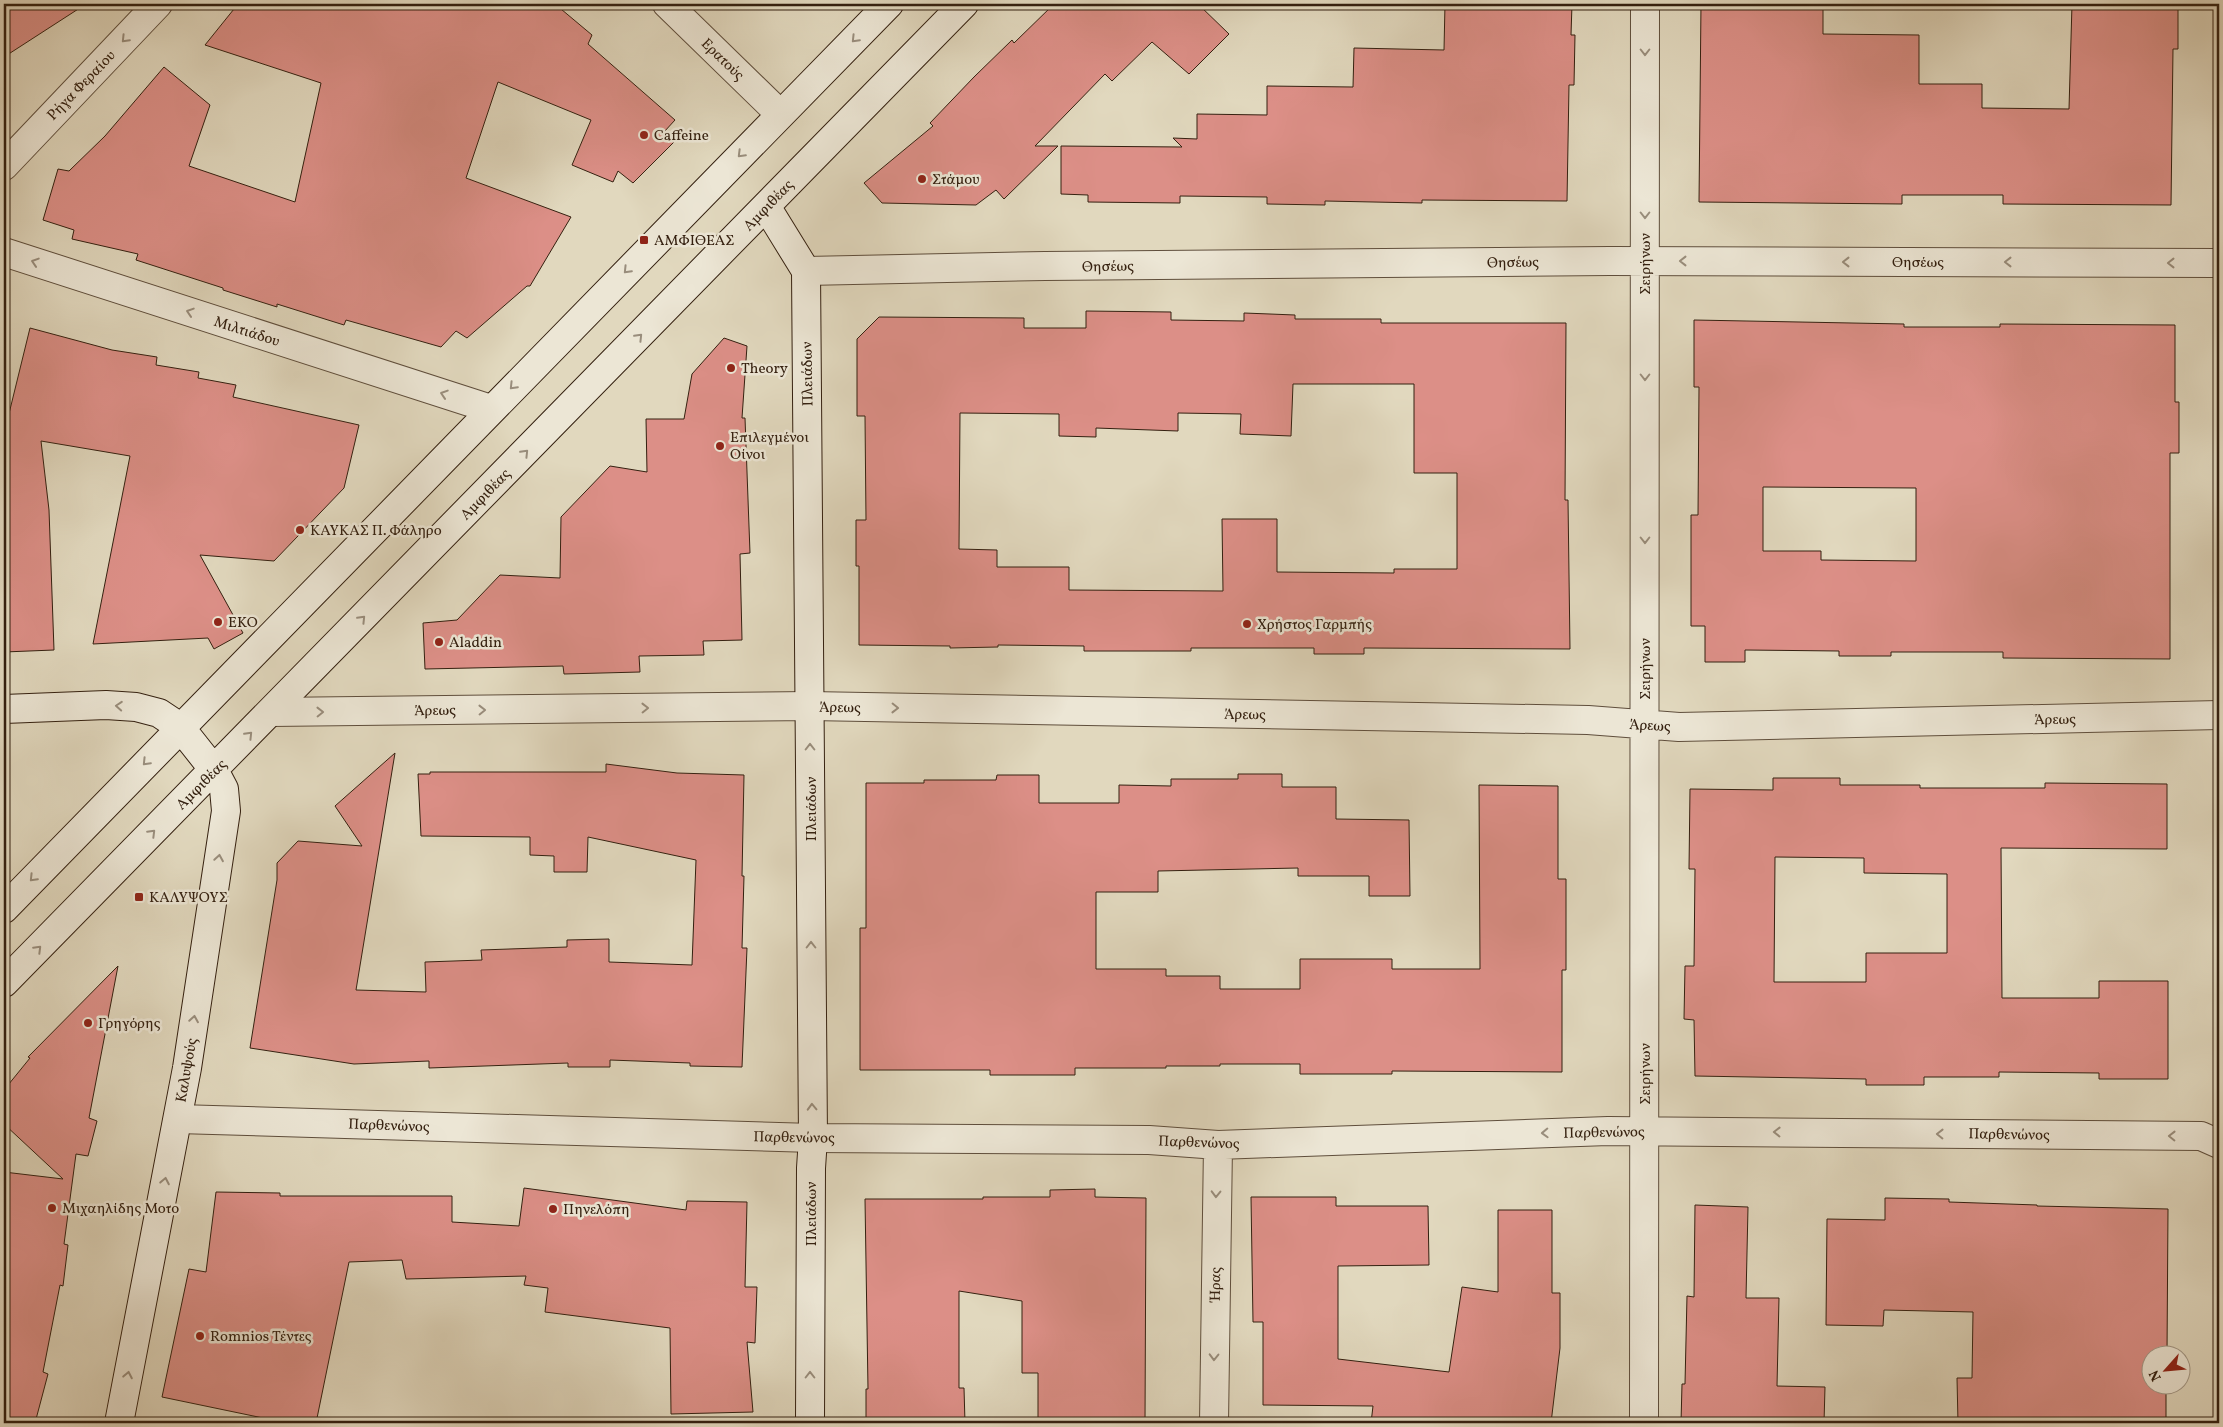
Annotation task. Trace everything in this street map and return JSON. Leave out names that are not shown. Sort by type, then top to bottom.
[{"type":"street","name":"Ρήγα Φεραίου","points":[[4,166],[158,4]]},
{"type":"street","name":"Ερατούς","points":[[667,4],[780,114]]},
{"type":"street","points":[[4,908],[889,4]]},
{"type":"street","name":"Αμφιθέας","points":[[4,983],[964,4]]},
{"type":"street","name":"Σειρήνων","points":[[1644,1423],[1645,4]]},
{"type":"street","points":[[766,206],[806,271]]},
{"type":"street","name":"Μιλτιάδου","points":[[4,252],[491,409]]},
{"type":"street","name":"Θησέως","points":[[806,271],[1055,266],[1645,261],[2219,262]]},
{"type":"street","name":"Πλειάδων","points":[[806,271],[813,1138],[811,1168],[810,1423]]},
{"type":"street","points":[[4,709],[106,705],[136,707],[159,714],[180,727]]},
{"type":"street","name":"Άρεως","points":[[271,712],[810,706],[1588,720],[1645,726],[2219,714]]},
{"type":"street","name":"Καλυψούς","points":[[119,1423],[178,1119],[226,812],[224,789],[214,770],[180,727]]},
{"type":"street","name":"Παρθενώνος","points":[[178,1119],[813,1138],[1149,1140],[1218,1145],[1644,1131],[2201,1136],[2219,1144]]},
{"type":"street","name":"Ήρας","points":[[1214,1423],[1218,1145]]},
{"type":"building","points":[[4,4],[86,4],[4,57]]},
{"type":"building","points":[[238,4],[555,4],[592,35],[588,44],[675,120],[664,132],[675,141],[633,183],[618,171],[613,182],[572,165],[591,120],[498,82],[466,178],[571,217],[530,286],[527,286],[467,338],[456,331],[441,347],[346,320],[344,325],[277,304],[277,307],[223,290],[223,288],[136,260],[138,254],[72,239],[74,230],[43,220],[58,169],[69,171],[105,136],[164,67],[210,105],[189,166],[295,202],[321,83],[205,45]]},
{"type":"building","points":[[1054,4],[1198,4],[1229,34],[1189,74],[1152,42],[1112,81],[1105,74],[1035,146],[1058,146],[1004,199],[996,190],[976,205],[882,203],[864,183],[933,126],[930,123],[974,77],[1012,40],[1014,43]]},
{"type":"building","points":[[1445,4],[1572,4],[1571,35],[1575,35],[1574,85],[1569,85],[1567,201],[1422,200],[1422,203],[1325,201],[1325,205],[1267,204],[1267,197],[1180,196],[1180,203],[1088,202],[1088,195],[1061,194],[1061,146],[1182,147],[1173,138],[1197,139],[1197,114],[1267,115],[1267,86],[1353,87],[1354,48],[1444,50]]},
{"type":"building","points":[[1701,4],[1823,4],[1823,34],[1919,35],[1919,84],[1982,84],[1982,108],[2069,109],[2072,4],[2178,4],[2178,49],[2173,49],[2171,205],[2003,204],[2003,195],[1902,195],[1902,204],[1699,202]]},
{"type":"building","points":[[1086,311],[1171,312],[1171,320],[1244,321],[1244,313],[1295,315],[1295,319],[1381,319],[1381,323],[1566,323],[1565,500],[1568,500],[1570,649],[1364,648],[1364,654],[1314,654],[1314,648],[1191,648],[1191,651],[1084,651],[1084,646],[998,645],[998,647],[950,648],[950,646],[859,645],[859,566],[856,566],[856,520],[866,520],[865,416],[857,416],[857,339],[879,317],[1024,318],[1024,328],[1086,328]],"holes":[[[1293,384],[1414,384],[1414,473],[1457,473],[1457,569],[1394,569],[1394,573],[1277,572],[1277,519],[1222,519],[1223,591],[1069,590],[1069,567],[997,567],[997,550],[959,549],[960,413],[1059,414],[1059,436],[1096,437],[1096,428],[1178,431],[1178,413],[1241,414],[1240,434],[1291,436]]]},
{"type":"building","points":[[1694,320],[1904,324],[1904,327],[2000,327],[2000,324],[2175,325],[2175,402],[2179,402],[2179,453],[2170,453],[2170,659],[2003,658],[2003,652],[1891,652],[1891,656],[1839,656],[1839,651],[1745,650],[1745,662],[1705,662],[1705,626],[1691,626],[1691,515],[1698,515],[1699,387],[1694,387]],"holes":[[[1763,487],[1916,488],[1916,561],[1821,560],[1821,551],[1763,551]]]},
{"type":"building","points":[[30,328],[112,350],[157,357],[156,365],[199,372],[198,378],[236,385],[233,397],[359,425],[344,488],[274,561],[200,555],[243,633],[214,649],[208,638],[93,644],[130,456],[41,441],[49,510],[54,650],[4,652],[4,434]]},
{"type":"building","points":[[724,338],[747,346],[742,418],[745,418],[750,553],[740,554],[742,640],[703,641],[704,655],[639,656],[640,672],[564,674],[563,666],[425,669],[423,623],[457,620],[500,575],[560,578],[561,517],[610,466],[647,472],[646,419],[684,419],[692,374]]},
{"type":"building","points":[[395,753],[356,990],[426,992],[425,962],[482,960],[481,950],[567,947],[567,940],[609,939],[609,962],[692,965],[696,860],[588,837],[587,872],[554,872],[554,856],[530,855],[530,837],[421,836],[418,774],[430,774],[430,772],[606,772],[606,764],[677,773],[744,775],[742,948],[747,948],[742,1067],[690,1066],[690,1063],[610,1060],[610,1067],[568,1067],[568,1063],[429,1068],[429,1061],[354,1064],[250,1048],[277,880],[277,863],[298,841],[362,846],[335,806]]},
{"type":"building","points":[[1238,774],[1282,774],[1282,787],[1336,787],[1336,819],[1409,820],[1410,896],[1369,896],[1369,876],[1298,876],[1298,868],[1158,871],[1158,892],[1096,892],[1096,969],[1166,969],[1166,976],[1220,976],[1220,989],[1300,989],[1300,959],[1392,959],[1392,969],[1480,969],[1479,785],[1558,786],[1558,879],[1566,879],[1566,970],[1562,970],[1562,1072],[1392,1071],[1392,1074],[1300,1074],[1300,1064],[1220,1064],[1220,1066],[1166,1066],[1166,1068],[1075,1068],[1075,1075],[990,1075],[990,1070],[860,1070],[860,928],[866,928],[866,783],[924,783],[924,780],[996,780],[997,775],[1039,775],[1039,803],[1119,803],[1119,785],[1171,786],[1171,779],[1238,779]]},
{"type":"building","points":[[1773,778],[1840,778],[1840,785],[1920,785],[1920,788],[2045,788],[2045,783],[2167,784],[2167,849],[2001,848],[2002,998],[2099,998],[2099,981],[2168,981],[2168,1079],[2099,1079],[2099,1073],[1999,1072],[1999,1077],[1924,1077],[1924,1085],[1866,1085],[1866,1079],[1695,1076],[1694,1020],[1684,1019],[1685,966],[1694,966],[1695,869],[1689,869],[1690,789],[1773,790]],"holes":[[[1775,857],[1864,858],[1864,873],[1947,874],[1947,953],[1866,953],[1866,982],[1774,982]]]},
{"type":"building","points":[[118,966],[89,1118],[97,1121],[88,1156],[76,1154],[64,1244],[68,1245],[63,1286],[60,1285],[43,1372],[48,1374],[35,1423],[4,1416],[4,1172],[63,1179],[4,1124],[4,1090],[30,1058],[28,1057]]},
{"type":"building","points":[[524,1188],[686,1210],[687,1201],[747,1202],[745,1287],[757,1287],[755,1343],[747,1342],[753,1412],[671,1414],[670,1328],[545,1312],[548,1288],[524,1285],[526,1276],[406,1279],[402,1260],[349,1262],[316,1423],[287,1423],[162,1397],[189,1269],[206,1272],[216,1192],[280,1193],[280,1196],[452,1196],[452,1222],[519,1226]]},
{"type":"building","points":[[1095,1189],[1095,1197],[1146,1198],[1145,1423],[1038,1423],[1038,1373],[1022,1373],[1022,1301],[959,1291],[959,1388],[964,1388],[965,1423],[866,1423],[866,1389],[868,1389],[865,1199],[1050,1197],[1050,1190]]},
{"type":"building","points":[[1251,1197],[1336,1197],[1336,1206],[1428,1206],[1429,1265],[1338,1266],[1338,1359],[1449,1372],[1462,1287],[1498,1292],[1498,1210],[1552,1210],[1552,1293],[1560,1293],[1560,1348],[1551,1423],[1371,1423],[1373,1406],[1263,1405],[1263,1322],[1253,1322]]},
{"type":"building","points":[[1885,1198],[1949,1199],[1949,1202],[2037,1206],[2168,1209],[2167,1344],[2140,1344],[2140,1394],[2166,1394],[2166,1423],[1958,1423],[1957,1378],[1972,1378],[1973,1312],[1884,1310],[1883,1326],[1826,1325],[1827,1219],[1885,1220]]},
{"type":"building","points":[[1695,1205],[1748,1207],[1746,1298],[1779,1298],[1777,1386],[1825,1387],[1824,1423],[1681,1423],[1682,1384],[1685,1384],[1687,1296],[1694,1297]]},
{"type":"place","name":"Caffeine","points":[[644,135]]},
{"type":"place","name":"Στάμου","points":[[922,179]]},
{"type":"place","name":"ΑΜΦΙΘΕΑΣ","points":[[644,240]]},
{"type":"place","name":"Theory","points":[[731,368]]},
{"type":"place","name":"Επιλεγμένοι Οίνοι","points":[[720,446]]},
{"type":"place","name":"ΚΑΥΚΑΣ Π. Φάληρο","points":[[300,530]]},
{"type":"place","name":"EKO","points":[[218,622]]},
{"type":"place","name":"Χρήστος Γαρμπής","points":[[1247,624]]},
{"type":"place","name":"Aladdin","points":[[439,642]]},
{"type":"place","name":"ΚΑΛΥΨΟΥΣ","points":[[139,897]]},
{"type":"place","name":"Γρηγόρης","points":[[88,1023]]},
{"type":"place","name":"Μιχαηλίδης Μοτο","points":[[52,1208]]},
{"type":"place","name":"Πηνελόπη","points":[[553,1209]]},
{"type":"place","name":"Romnios Τέντες","points":[[200,1336]]}]
